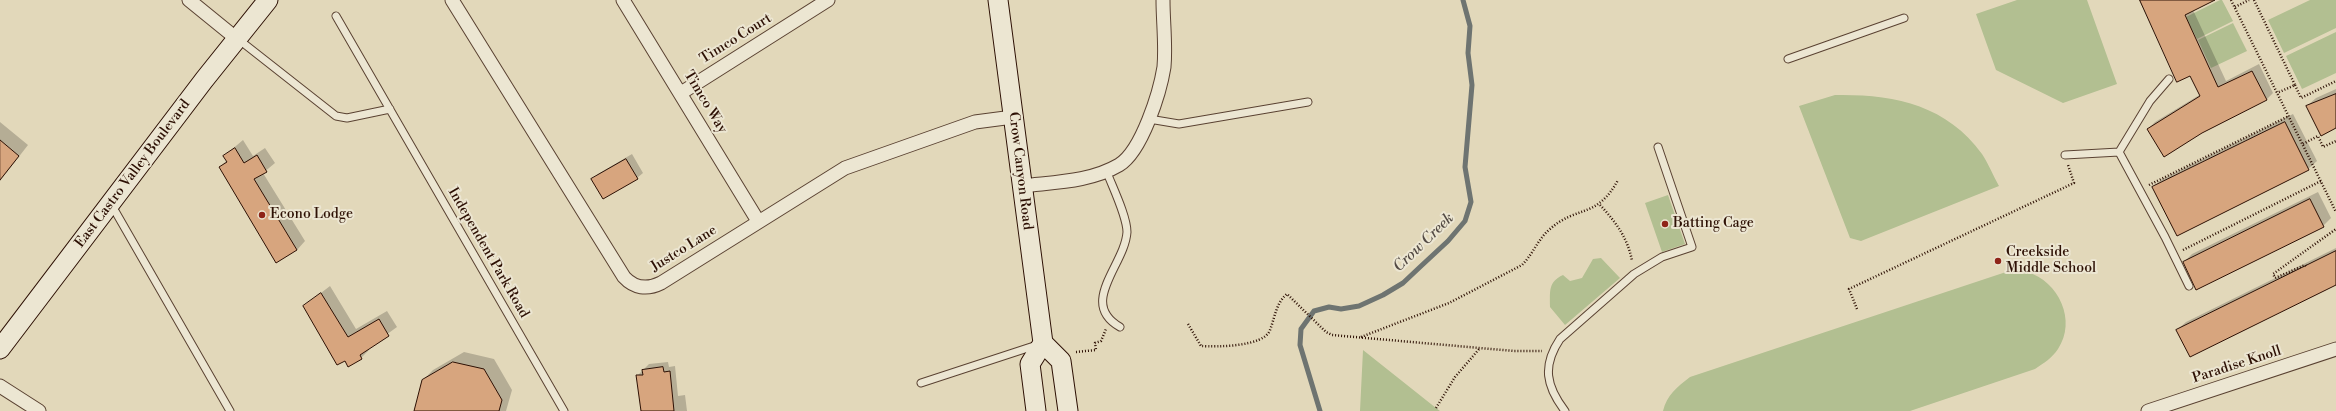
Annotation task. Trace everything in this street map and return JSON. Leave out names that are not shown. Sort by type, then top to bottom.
[{"type":"main road","name":"East Castro Valley Boulevard","points":[[0,349],[268,0]]},
{"type":"main road","name":"Crow Canyon Road","points":[[998,0],[1022,186],[1049,348],[1061,360],[1068,411]]},
{"type":"main road","points":[[1036,411],[1030,364],[1049,348]]},
{"type":"street","points":[[189,0],[237,39]]},
{"type":"street","name":"Justco Lane","points":[[452,0],[628,282],[639,287],[655,286],[826,178],[862,161],[975,122],[1013,117]]},
{"type":"street","name":"Timco Way","points":[[623,0],[682,93],[758,221]]},
{"type":"street","name":"Timco Court","points":[[682,93],[828,0]]},
{"type":"street","points":[[1022,186],[1086,178],[1120,164],[1134,149],[1149,119],[1164,67],[1163,0]]},
{"type":"street","name":"Paradise Knoll","points":[[2148,411],[2336,349]]},
{"type":"street","points":[[0,386],[39,411]]},
{"type":"lane","name":"Independent Park Road","points":[[336,16],[564,411]]},
{"type":"lane","points":[[1788,59],[1904,18]]},
{"type":"lane","points":[[237,39],[336,116],[347,118],[390,109]]},
{"type":"lane","points":[[2119,152],[2150,101],[2169,79]]},
{"type":"lane","points":[[1149,119],[1179,124],[1308,102]]},
{"type":"lane","points":[[1565,411],[1550,389],[1548,377],[1552,351],[1570,329],[1634,274],[1662,257],[1692,247],[1658,147]]},
{"type":"lane","points":[[2065,156],[2119,152]]},
{"type":"lane","points":[[2119,152],[2165,237],[2189,286]]},
{"type":"lane","points":[[1106,170],[1127,230],[1125,242],[1102,297],[1103,309],[1109,321],[1120,327]]},
{"type":"lane","points":[[111,204],[230,411]]},
{"type":"lane","points":[[921,383],[1049,348]]},
{"type":"path","points":[[2237,0],[2232,1],[2336,212]]},
{"type":"path","points":[[2235,7],[2247,0]]},
{"type":"path","points":[[2254,0],[2301,98],[2336,81]]},
{"type":"path","points":[[2277,93],[2295,85]]},
{"type":"path","points":[[2139,190],[2289,116]]},
{"type":"path","points":[[2302,144],[2318,136],[2323,147],[2336,141]]},
{"type":"path","points":[[1857,310],[1850,289],[2074,183],[2065,156]]},
{"type":"path","points":[[1360,337],[1449,303],[1522,265],[1529,257],[1541,237],[1550,228],[1572,215],[1600,205],[1613,189],[1618,180]]},
{"type":"path","points":[[2182,250],[2320,181]]},
{"type":"path","points":[[1600,205],[1613,219],[1624,235],[1631,255],[1634,274]]},
{"type":"path","points":[[2306,266],[2305,265],[2275,278],[2273,274],[2336,229]]},
{"type":"path","points":[[1188,324],[1201,346],[1222,347],[1257,341],[1270,332],[1280,300],[1287,294],[1326,332],[1360,337],[1480,348],[1531,352],[1552,351]]},
{"type":"path","points":[[1049,348],[1096,350],[1095,343],[1102,341],[1109,321]]},
{"type":"path","points":[[1436,408],[1455,377],[1480,348]]},
{"type":"green space","points":[[2017,0],[2087,0],[2117,84],[2063,103],[1996,70],[1976,14]]},
{"type":"green space","points":[[2222,0],[2233,21],[2197,39],[2186,17]]},
{"type":"green space","points":[[2310,0],[2336,0],[2336,28],[2284,53],[2268,20]]},
{"type":"green space","points":[[2233,23],[2247,51],[2211,68],[2198,40]]},
{"type":"green space","points":[[2336,32],[2336,73],[2302,89],[2286,56]]},
{"type":"green space","points":[[1835,95],[1856,95],[1897,100],[1916,105],[1935,113],[1968,137],[1982,154],[1999,186],[1861,241],[1850,238],[1799,106]]},
{"type":"green space","name":"Batting Cage","points":[[1668,195],[1685,244],[1662,252],[1645,203]]},
{"type":"green space","points":[[1601,258],[1620,278],[1565,325],[1550,307],[1550,292],[1552,284],[1563,275],[1570,281],[1582,278],[1593,259]]},
{"type":"green space","points":[[2009,271],[2027,272],[2038,277],[2048,284],[2062,303],[2066,326],[2063,338],[2056,352],[2035,369],[1910,411],[1663,411],[1667,400],[1673,392],[1690,377]]},
{"type":"green space","points":[[1363,350],[1436,408],[1440,411],[1360,411]]},
{"type":"building","points":[[2140,0],[2215,0],[2185,15],[2218,87],[2252,71],[2267,100],[2202,133],[2164,157],[2147,129],[2200,96],[2190,76],[2177,82]]},
{"type":"building","points":[[2336,94],[2336,128],[2321,136],[2306,106]]},
{"type":"building","points":[[2285,122],[2309,170],[2177,236],[2152,187]]},
{"type":"building","points":[[0,140],[19,156],[0,180]]},
{"type":"building","name":"Econo Lodge","points":[[235,148],[244,163],[257,155],[267,172],[254,179],[297,250],[276,263],[219,167],[227,162],[223,156]]},
{"type":"building","points":[[626,159],[638,179],[603,199],[591,179]]},
{"type":"building","points":[[2310,199],[2324,227],[2196,290],[2183,262]]},
{"type":"building","points":[[2336,251],[2336,285],[2190,357],[2176,330]]},
{"type":"building","points":[[321,293],[348,337],[379,319],[389,336],[360,355],[362,359],[348,367],[345,361],[337,365],[303,306]]},
{"type":"building","points":[[453,362],[484,369],[502,400],[499,411],[414,411],[422,380]]},
{"type":"building","points":[[663,367],[664,372],[670,371],[674,411],[641,411],[636,375],[643,375],[642,370]]},
{"type":"waterway","name":"Crow Creek","points":[[1320,411],[1300,345],[1301,329],[1314,311],[1329,307],[1341,309],[1359,306],[1383,295],[1403,283],[1448,241],[1465,221],[1471,202],[1465,167],[1472,85],[1468,53],[1470,26],[1463,0]]},
{"type":"place","name":"Econo Lodge","points":[[262,215]]},
{"type":"place","name":"Batting Cage","points":[[1665,224]]},
{"type":"place","name":"Creekside Middle School","points":[[1998,261]]}]
